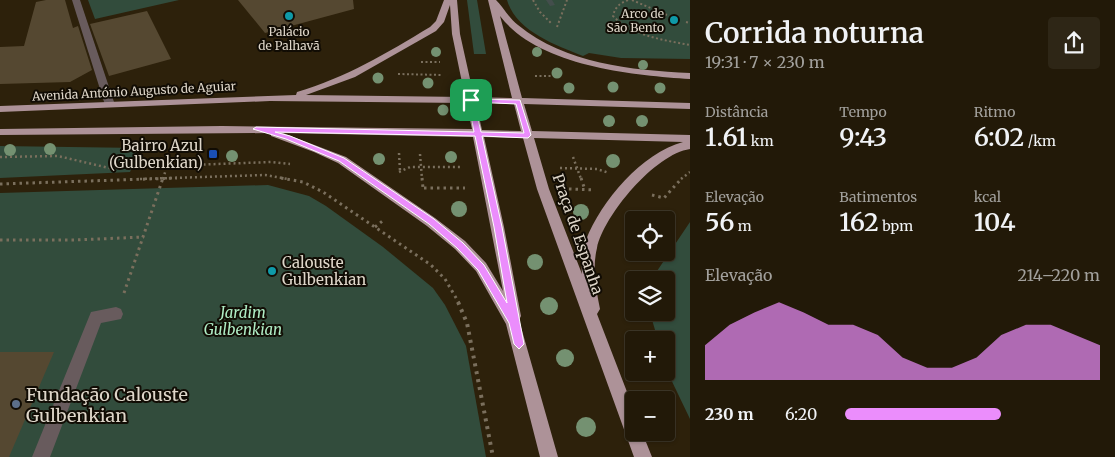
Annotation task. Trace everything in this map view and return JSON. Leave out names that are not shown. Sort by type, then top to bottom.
[{"type":"main road","points":[[270,98],[315,90],[349,77],[433,29],[440,22],[448,0]]},
{"type":"main road","points":[[453,0],[456,34],[498,227],[519,344]]},
{"type":"main road","points":[[493,0],[508,22],[519,31],[573,58],[624,72],[690,76]]},
{"type":"main road","name":"Praça de Espanha","points":[[493,0],[518,102],[543,189],[599,344]]},
{"type":"main road","name":"Avenida António Augusto de Aguiar","points":[[0,109],[270,98]]},
{"type":"main road","points":[[270,98],[471,100],[690,106]]},
{"type":"main road","points":[[256,129],[288,137],[342,160],[431,222],[460,245],[481,267],[513,322],[548,457]]},
{"type":"main road","points":[[0,132],[256,129],[690,139]]},
{"type":"main road","points":[[643,457],[599,344],[589,288],[589,263],[592,242],[600,224],[631,183],[647,166],[663,154],[690,145]]},
{"type":"street","points":[[76,0],[110,105]]},
{"type":"street","points":[[41,457],[96,316],[116,314]]},
{"type":"path","points":[[533,0],[540,12],[556,28],[564,32]]},
{"type":"path","points":[[556,28],[567,0]]},
{"type":"path","points":[[628,0],[619,3],[614,10],[613,16],[620,24],[650,36],[690,45]]},
{"type":"path","points":[[632,0],[667,15]]},
{"type":"path","points":[[686,22],[690,23]]},
{"type":"path","points":[[0,157],[58,156],[109,168],[271,162],[299,166]]},
{"type":"path","points":[[116,314],[167,166]]},
{"type":"path","points":[[380,186],[400,172]]},
{"type":"path","points":[[0,184],[265,174],[303,182],[323,192],[431,265],[445,279],[456,296],[467,323],[492,457]]},
{"type":"path","points":[[0,240],[75,240],[144,237]]},
{"type":"green space","points":[[88,0],[179,0],[95,19]]},
{"type":"green space","points":[[467,0],[477,0],[486,54],[474,54]]},
{"type":"green space","points":[[507,0],[690,0],[690,59],[621,58],[589,53],[583,56],[538,36],[519,20]]},
{"type":"green space","points":[[0,146],[140,148],[130,172],[0,178]]},
{"type":"green space","name":"Jardim Gulbenkian","points":[[268,185],[309,196],[326,206],[383,247],[433,288],[445,305],[466,346],[486,457],[0,457],[0,193]]},
{"type":"green space","points":[[690,222],[690,419],[672,381],[675,381],[675,331],[655,331],[652,321],[675,321],[675,271],[657,271],[664,261],[675,261],[675,244]]},
{"type":"building","points":[[65,0],[73,28],[78,26],[92,70],[70,82],[0,84],[0,47],[24,46],[36,2]]},
{"type":"building","name":"Palácio de Palhavã","points":[[238,0],[353,0],[354,9],[265,33]]},
{"type":"building","points":[[147,11],[171,59],[109,76],[90,24]]},
{"type":"building","name":"Fundação Calouste Gulbenkian","points":[[0,352],[54,352],[9,457],[0,457]]},
{"type":"waterway","points":[[549,0],[552,5]]},
{"type":"place","name":"Palácio de Palhavã","points":[[289,16]]},
{"type":"place","name":"Arco de São Bento","points":[[674,20]]},
{"type":"place","name":"Bairro Azul (Gulbenkian)","points":[[213,154]]},
{"type":"place","name":"Calouste Gulbenkian","points":[[272,271]]},
{"type":"place","name":"Fundação Calouste Gulbenkian","points":[[16,404]]},
{"type":"route","points":[[471,100],[478,134],[256,129],[288,137],[342,160],[431,222],[460,245],[481,267],[497,292],[513,322],[519,344],[498,227],[478,134],[528,135],[518,102],[471,100]]}]
